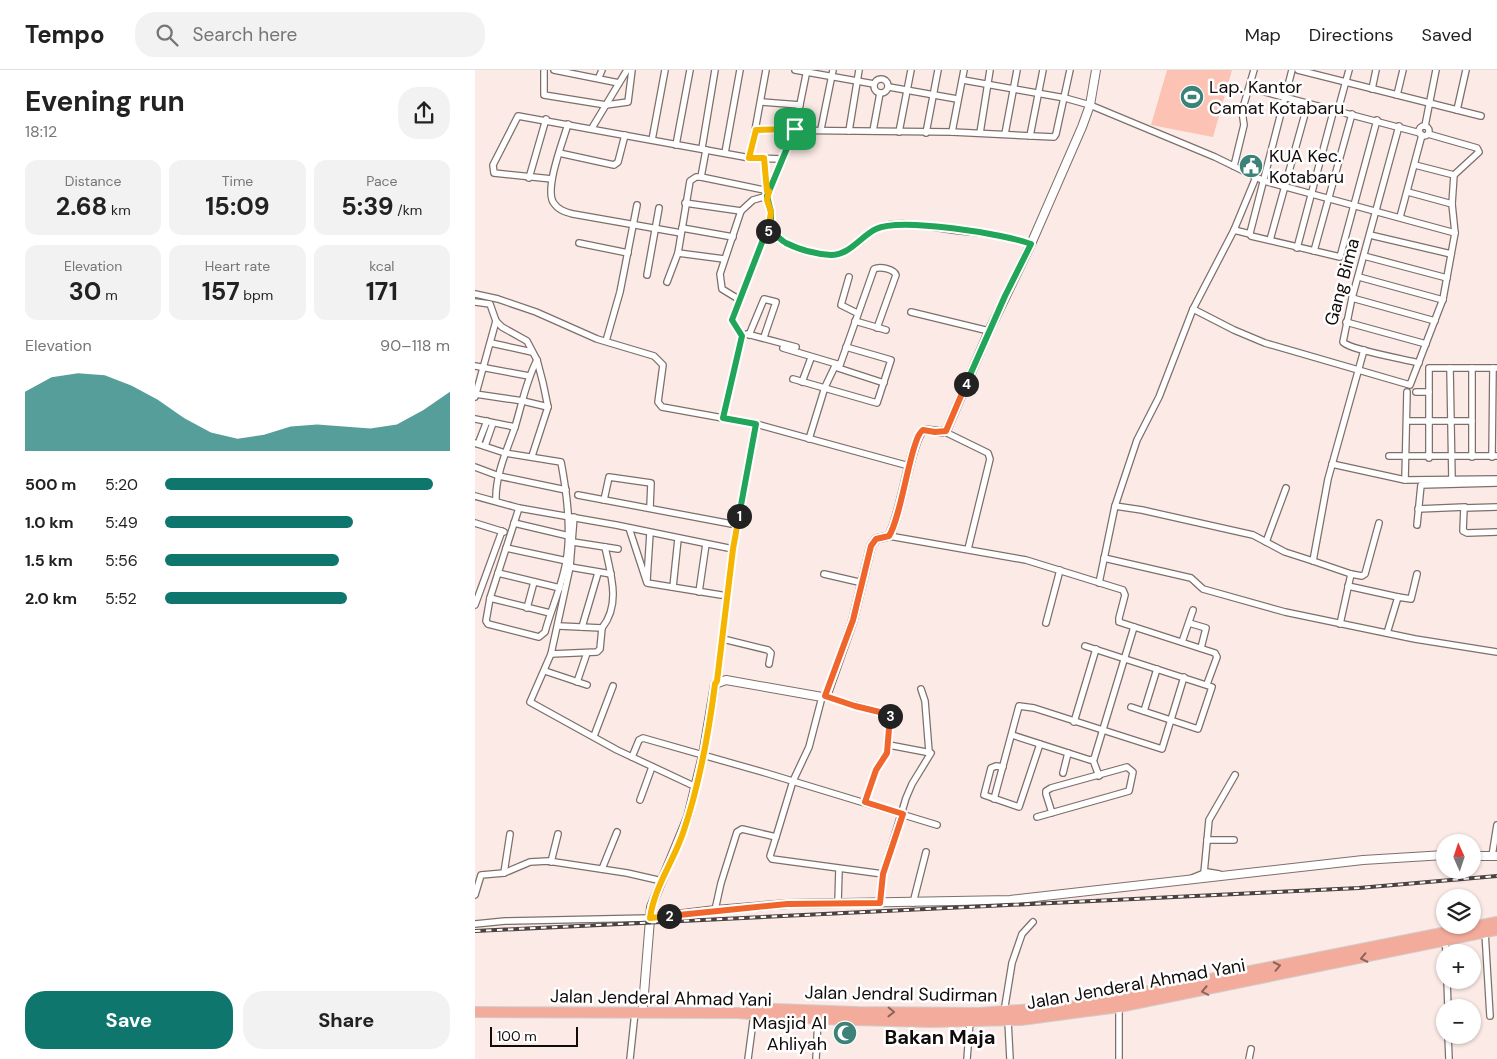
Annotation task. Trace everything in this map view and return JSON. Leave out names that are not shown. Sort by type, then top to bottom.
[{"type":"highway","name":"Jalan Jendral Sudirman","points":[[475,1008],[789,1008],[1006,1017],[1114,1000],[1497,922]]},
{"type":"highway","name":"Jalan Jenderal Ahmad Yani","points":[[475,1012],[639,1009],[818,1019],[970,1022],[1006,1017],[1119,1008],[1497,930]]},
{"type":"street","points":[[544,70],[544,95],[606,105],[629,102],[632,70]]},
{"type":"street","points":[[554,70],[619,82]]},
{"type":"street","points":[[599,77],[602,70]]},
{"type":"street","points":[[592,128],[627,70]]},
{"type":"street","points":[[652,140],[665,70]]},
{"type":"street","points":[[675,144],[690,70]]},
{"type":"street","points":[[701,177],[715,70]]},
{"type":"street","points":[[725,153],[740,70]]},
{"type":"street","points":[[749,158],[756,130],[766,70]]},
{"type":"street","points":[[795,70],[832,73],[857,82],[874,84]]},
{"type":"street","points":[[849,131],[859,70]]},
{"type":"street","points":[[883,79],[884,70]]},
{"type":"street","points":[[899,132],[911,70]]},
{"type":"street","points":[[926,133],[937,70]]},
{"type":"street","points":[[952,132],[964,70]]},
{"type":"street","points":[[980,133],[990,70]]},
{"type":"street","points":[[1005,134],[1017,70]]},
{"type":"street","points":[[1030,136],[1043,70]]},
{"type":"street","points":[[756,130],[821,129],[1055,136],[1070,70]]},
{"type":"street","points":[[945,432],[989,332],[1031,244],[1090,105],[1096,70]]},
{"type":"street","points":[[1234,166],[1244,125],[1242,111],[1254,70]]},
{"type":"street","points":[[1250,234],[1292,70]]},
{"type":"street","points":[[1298,70],[1481,116]]},
{"type":"street","points":[[1297,248],[1310,194],[1349,70]]},
{"type":"street","points":[[1372,89],[1376,70]]},
{"type":"street","points":[[1397,95],[1403,70]]},
{"type":"street","points":[[1400,217],[1423,134],[1421,126],[1425,126],[1436,70]]},
{"type":"street","points":[[1457,110],[1466,70]]},
{"type":"street","points":[[740,300],[722,289],[719,277],[724,259],[741,211],[753,200],[767,192],[782,160],[795,129],[806,71]]},
{"type":"street","points":[[821,129],[832,73]]},
{"type":"street","points":[[880,93],[875,90],[874,84],[878,79],[883,79],[889,87]]},
{"type":"street","points":[[963,80],[1039,92],[1090,105],[1234,166],[1264,181],[1455,233]]},
{"type":"street","points":[[889,87],[957,99]]},
{"type":"street","points":[[880,93],[886,91],[889,87]]},
{"type":"street","points":[[1250,88],[1377,120],[1479,150],[1454,175],[1452,204],[1455,233],[1443,300],[1409,388],[1405,480]]},
{"type":"street","points":[[873,131],[880,93]]},
{"type":"street","points":[[761,102],[800,105]]},
{"type":"street","points":[[1270,240],[1308,103]]},
{"type":"street","points":[[1314,252],[1352,114]]},
{"type":"street","points":[[552,179],[497,174],[493,165],[518,116],[546,119],[749,158],[782,160]]},
{"type":"street","points":[[529,178],[546,119]]},
{"type":"street","points":[[1234,230],[1297,248],[1339,257],[1355,205],[1377,120]]},
{"type":"street","points":[[567,124],[552,179],[551,198],[560,210],[655,230],[733,237]]},
{"type":"street","name":"Gang Bima","points":[[1399,126],[1352,298],[1343,343],[1419,363]]},
{"type":"street","points":[[559,153],[614,165],[618,162],[625,135]]},
{"type":"street","points":[[764,158],[771,212],[732,320],[734,326],[742,333],[764,337],[796,347]]},
{"type":"street","points":[[1415,165],[1454,175]]},
{"type":"street","points":[[667,282],[678,252],[690,181],[701,177],[767,192]]},
{"type":"street","points":[[1099,583],[1115,506],[1137,440],[1159,397],[1193,309],[1234,230],[1256,177]]},
{"type":"street","points":[[1408,192],[1452,204]]},
{"type":"street","points":[[685,203],[741,211]]},
{"type":"street","points":[[606,341],[628,253],[637,205]]},
{"type":"street","points":[[647,275],[659,208]]},
{"type":"street","points":[[766,230],[798,248],[831,255],[845,251],[877,228],[900,225],[920,225],[994,234],[1031,244]]},
{"type":"street","points":[[1370,235],[1451,254]]},
{"type":"street","points":[[579,244],[628,253]]},
{"type":"street","points":[[678,252],[724,259]]},
{"type":"street","points":[[1364,256],[1447,278]]},
{"type":"street","points":[[809,438],[825,386],[836,365],[840,365],[874,269],[880,268],[896,273],[877,328]]},
{"type":"street","points":[[1359,277],[1443,300]]},
{"type":"street","points":[[849,278],[841,306],[857,313]]},
{"type":"street","points":[[475,294],[498,299],[536,312],[606,341],[659,360],[663,365],[658,402],[660,406],[756,424],[909,466]]},
{"type":"street","points":[[749,334],[764,299],[768,298],[776,302],[764,337]]},
{"type":"street","points":[[1352,298],[1435,321]]},
{"type":"street","points":[[475,302],[490,304],[496,321],[502,327],[527,341],[537,360],[548,407],[532,456]]},
{"type":"street","points":[[1193,309],[1265,343],[1409,388]]},
{"type":"street","points":[[911,312],[989,332]]},
{"type":"street","points":[[855,320],[886,330]]},
{"type":"street","points":[[496,321],[484,369],[475,395],[523,401],[548,407]]},
{"type":"street","points":[[1346,322],[1425,344]]},
{"type":"street","points":[[723,418],[742,333]]},
{"type":"street","points":[[491,343],[532,352]]},
{"type":"street","points":[[793,379],[825,386],[875,403],[891,360],[846,347]]},
{"type":"street","points":[[783,348],[884,383]]},
{"type":"street","points":[[1313,562],[1332,464],[1364,350]]},
{"type":"street","points":[[802,382],[811,358]]},
{"type":"street","points":[[496,501],[499,476],[505,453],[515,428],[529,376],[537,360]]},
{"type":"street","points":[[475,366],[529,376]]},
{"type":"street","points":[[1389,456],[1429,458],[1495,457],[1495,368],[1429,368],[1429,458]]},
{"type":"street","points":[[1450,368],[1452,480]]},
{"type":"street","points":[[1472,368],[1472,457]]},
{"type":"street","points":[[1416,392],[1429,392]]},
{"type":"street","points":[[475,419],[515,428]]},
{"type":"street","points":[[1408,421],[1472,421]]},
{"type":"street","points":[[490,422],[477,443],[505,453],[560,461],[571,516],[571,539],[559,626],[545,671],[530,702],[575,728],[696,787]]},
{"type":"street","points":[[485,446],[490,422]]},
{"type":"street","points":[[630,1059],[655,893],[662,882],[682,836],[703,755],[717,681],[733,549],[756,424]]},
{"type":"street","points":[[889,536],[898,518],[909,466],[920,432],[923,430],[945,432],[988,453],[991,458],[968,549]]},
{"type":"street","points":[[1332,464],[1405,480],[1497,479]]},
{"type":"street","points":[[475,467],[499,476],[566,490]]},
{"type":"street","points":[[604,500],[609,478],[651,483],[650,507]]},
{"type":"street","points":[[1417,525],[1421,485],[1497,483]]},
{"type":"street","points":[[1267,542],[1286,488]]},
{"type":"street","points":[[578,495],[650,507],[737,525]]},
{"type":"street","points":[[475,496],[519,508],[571,516],[733,549]]},
{"type":"street","points":[[1115,506],[1142,510],[1253,535],[1285,552],[1362,576],[1365,574],[1379,523]]},
{"type":"street","points":[[1418,509],[1497,507]]},
{"type":"street","points":[[519,508],[505,548],[486,623],[539,637],[545,632],[568,564]]},
{"type":"street","points":[[1465,508],[1464,532],[1497,532]]},
{"type":"street","points":[[475,523],[504,532],[477,590],[475,605]]},
{"type":"street","points":[[514,523],[571,539],[618,549]]},
{"type":"street","points":[[629,528],[647,583]]},
{"type":"street","points":[[647,583],[651,533]]},
{"type":"street","points":[[883,874],[772,859],[770,856],[793,781],[809,748],[824,697],[840,658],[863,583],[873,542],[879,537],[889,536],[1026,560],[1125,592],[1119,620],[1134,627],[1216,654],[1207,684]]},
{"type":"street","points":[[673,587],[678,539]]},
{"type":"street","points":[[699,592],[707,544]]},
{"type":"street","points":[[551,654],[599,651],[602,628],[613,608],[614,592],[605,547]]},
{"type":"street","points":[[505,548],[598,573],[611,574]]},
{"type":"street","points":[[1104,558],[1191,578],[1203,589],[1285,612],[1387,633],[1497,652]]},
{"type":"street","points":[[1046,623],[1060,570]]},
{"type":"street","points":[[498,573],[560,588]]},
{"type":"street","points":[[582,627],[598,573]]},
{"type":"street","points":[[824,574],[863,583]]},
{"type":"street","points":[[1340,624],[1351,574]]},
{"type":"street","points":[[1348,586],[1411,599],[1417,574]]},
{"type":"street","points":[[527,608],[534,582]]},
{"type":"street","points":[[647,583],[721,595]]},
{"type":"street","points":[[1387,633],[1398,597]]},
{"type":"street","points":[[491,598],[550,613]]},
{"type":"street","points":[[1182,642],[1193,610]]},
{"type":"street","points":[[1189,623],[1206,628],[1201,648]]},
{"type":"street","points":[[559,626],[602,628]]},
{"type":"street","points":[[1099,776],[1093,760],[1134,627]]},
{"type":"street","points":[[723,639],[768,650],[771,653],[769,664]]},
{"type":"street","points":[[1085,646],[1207,684],[1212,688],[1200,728],[1131,707]]},
{"type":"street","points":[[1074,722],[1096,649]]},
{"type":"street","points":[[577,682],[587,653]]},
{"type":"street","points":[[1144,711],[1157,668]]},
{"type":"street","points":[[545,671],[587,685]]},
{"type":"street","points":[[994,799],[1019,706],[1034,708],[1162,749],[1184,677]]},
{"type":"street","points":[[717,681],[735,681],[824,697],[888,714],[890,721],[887,753],[876,770],[865,802]]},
{"type":"street","points":[[594,736],[613,686]]},
{"type":"street","points":[[880,903],[883,874],[912,784],[931,755],[929,752],[925,701],[921,689]]},
{"type":"street","points":[[1012,736],[1093,760]]},
{"type":"street","points":[[632,757],[639,740],[643,738],[865,802],[937,825]]},
{"type":"street","points":[[1003,767],[993,767],[987,777],[984,795],[1015,808],[1021,806],[1040,744]]},
{"type":"street","points":[[889,745],[929,752]]},
{"type":"street","points":[[1063,773],[1068,754]]},
{"type":"street","points":[[641,800],[652,767]]},
{"type":"street","points":[[1040,825],[1036,815],[1052,813],[1132,789],[1133,772],[1130,768],[1046,791],[1052,813]]},
{"type":"street","points":[[1204,873],[1210,818],[1235,776]]},
{"type":"street","points":[[1481,856],[1495,856],[1497,825]]},
{"type":"street","points":[[715,910],[721,883],[737,832],[742,829],[776,837]]},
{"type":"street","points":[[601,869],[617,832]]},
{"type":"street","points":[[504,873],[510,834]]},
{"type":"street","points":[[551,862],[558,834]]},
{"type":"street","points":[[1207,840],[1234,840]]},
{"type":"street","points":[[913,903],[926,852]]},
{"type":"street","points":[[475,924],[505,921],[650,918],[715,910],[838,903],[913,903],[1028,898],[1363,860],[1436,856]]},
{"type":"street","points":[[475,895],[478,875],[504,873],[530,862],[551,862],[601,869],[662,882]]},
{"type":"street","points":[[838,903],[839,869]]},
{"type":"street","points":[[1190,879],[1204,873],[1224,876]]},
{"type":"street","points":[[1010,1059],[1006,1017],[1012,962],[1022,934],[1033,922]]},
{"type":"street","points":[[1485,932],[1490,1016]]},
{"type":"street","points":[[1445,940],[1445,944]]},
{"type":"street","points":[[1119,1008],[1119,1059]]},
{"type":"street","points":[[749,1059],[754,1014]]},
{"type":"street","points":[[816,1059],[818,1019]]},
{"type":"street","points":[[967,1059],[970,1022]]},
{"type":"street","points":[[1448,1044],[1449,1059]]},
{"type":"street","points":[[1249,1059],[1251,1049]]},
{"type":"shaded area","name":"Lap. Kantor Camat Kotabaru","points":[[1167,70],[1232,70],[1213,137],[1151,125]]},
{"type":"railway","points":[[475,931],[1359,888],[1497,876]]},
{"type":"place","name":"Lap. Kantor Camat Kotabaru","points":[[1192,97]]},
{"type":"place","name":"KUA Kec. Kotabaru","points":[[1251,166]]},
{"type":"place","name":"Masjid Al Ahliyah","points":[[845,1033]]},
{"type":"district","name":"Bakan Maja","points":[[940,1037]]},
{"type":"route","points":[[795,129],[756,130],[749,158],[764,158],[767,191],[769,191],[767,196],[767,200],[770,205],[771,212],[771,219],[767,227],[766,230],[775,233],[786,243],[811,252],[831,255],[840,254],[877,228],[913,225],[983,232],[1031,244],[1005,296],[946,431],[923,430],[919,434],[909,466],[898,518],[889,536],[879,537],[871,546],[853,620],[825,696],[890,716],[887,753],[885,758],[879,763],[865,802],[903,814],[883,874],[880,903],[787,904],[650,918],[655,893],[662,882],[689,817],[703,755],[720,665],[733,549],[745,475],[756,424],[723,418],[742,336],[742,333],[734,326],[732,320],[766,230],[771,219],[770,205],[767,196],[795,129]]}]
